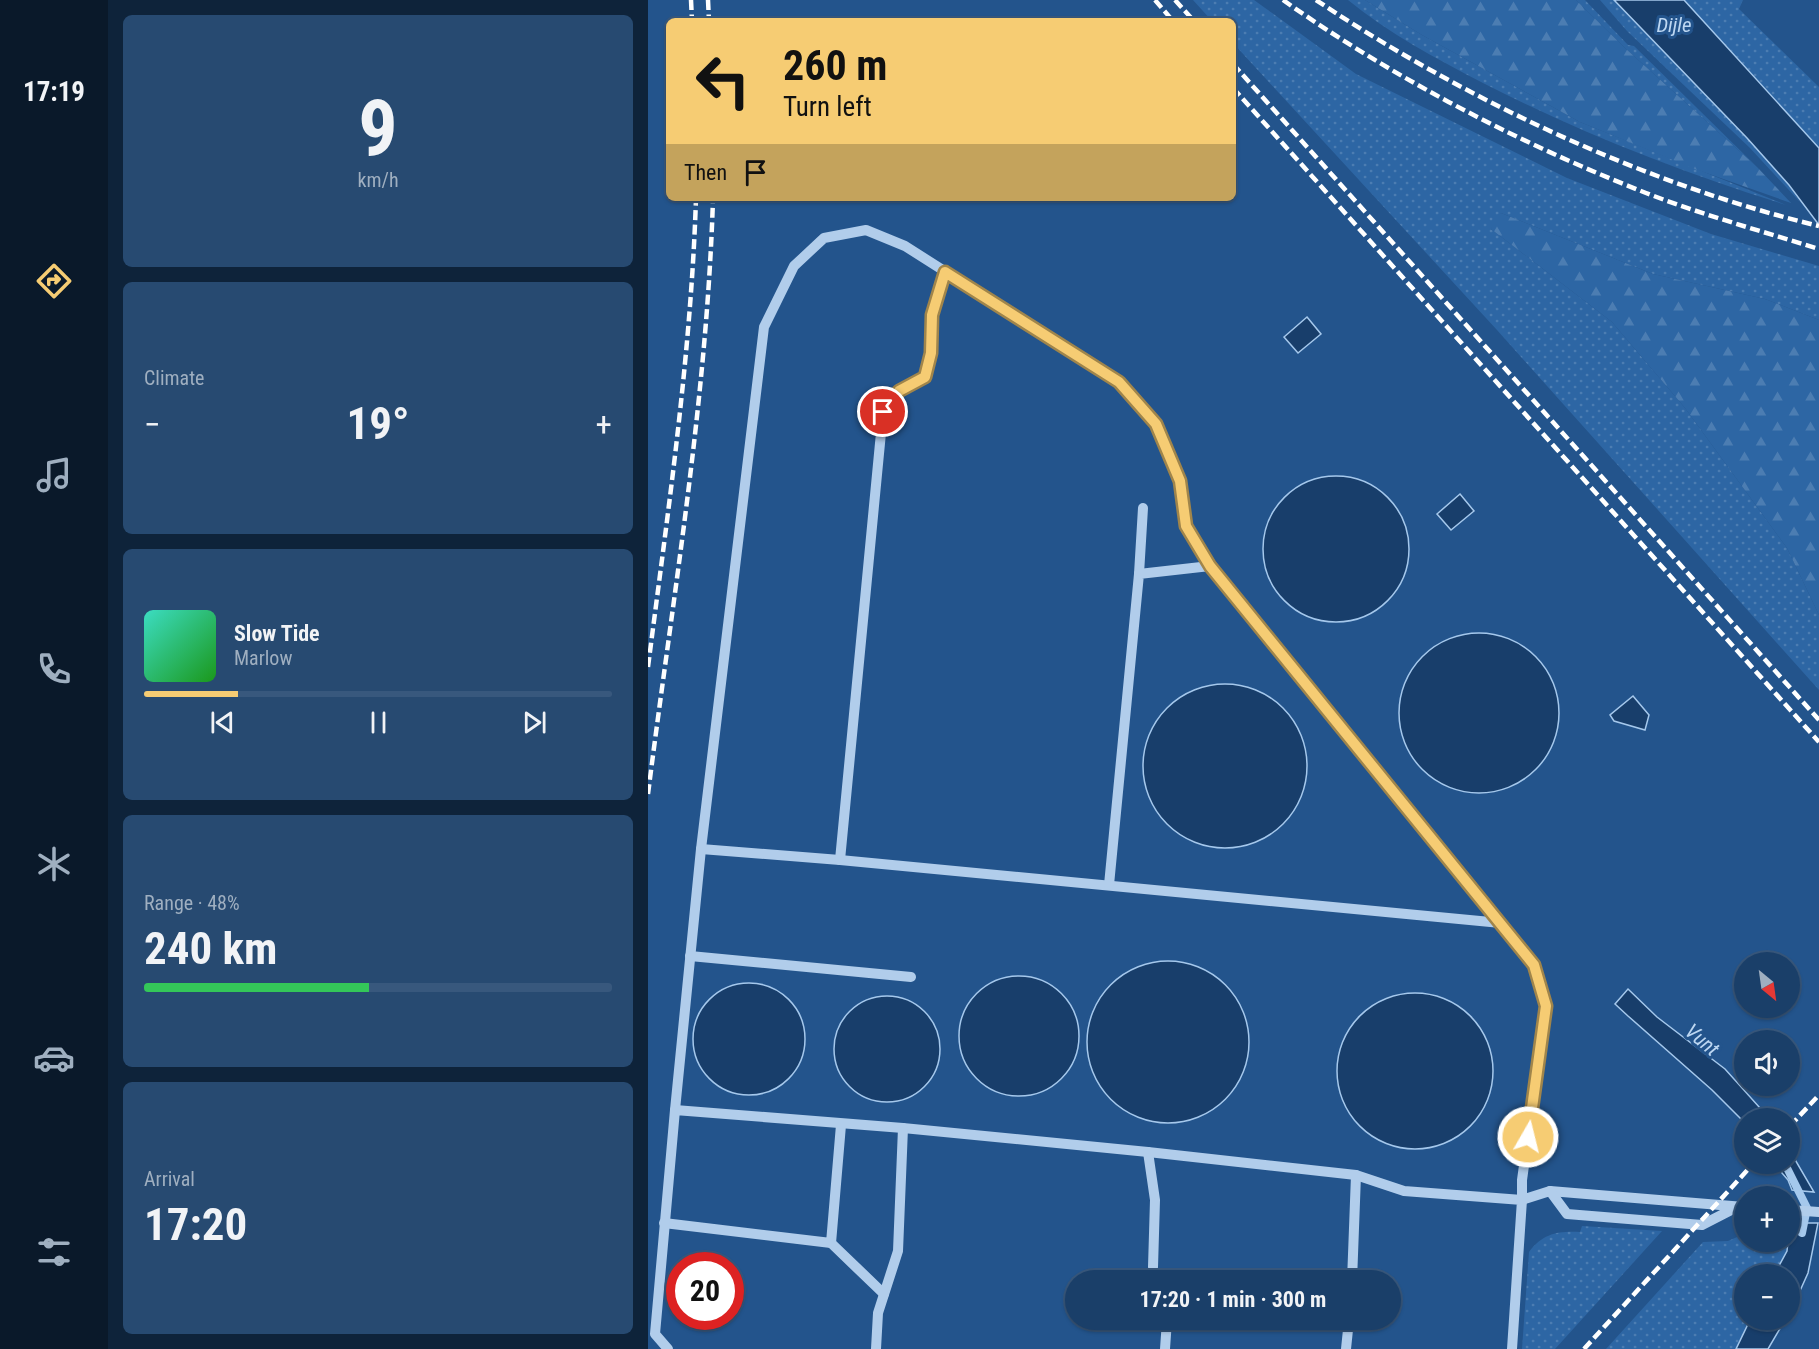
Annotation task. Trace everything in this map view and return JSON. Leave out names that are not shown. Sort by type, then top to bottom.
[{"type":"lane","points":[[668,1349],[655,1334],[664,1223],[701,849],[764,327],[794,266],[824,238],[866,230],[905,246],[1119,382],[1156,424],[1180,481],[1186,526],[1210,566],[1534,965],[1546,1006],[1522,1180],[1512,1349]]},
{"type":"lane","points":[[840,860],[883,412],[899,391],[925,377],[931,353],[932,315],[945,272]]},
{"type":"lane","points":[[1109,885],[1139,574],[1143,508]]},
{"type":"lane","points":[[1139,574],[1210,566]]},
{"type":"lane","points":[[701,849],[840,860],[1501,923]]},
{"type":"lane","points":[[690,956],[911,977]]},
{"type":"lane","points":[[675,1110],[841,1125],[903,1128],[1356,1175],[1404,1191],[1522,1200],[1550,1191],[1734,1205]]},
{"type":"lane","points":[[831,1243],[841,1125]]},
{"type":"lane","points":[[876,1349],[878,1313],[898,1251],[903,1128]]},
{"type":"lane","points":[[1148,1152],[1155,1200],[1153,1267]]},
{"type":"lane","points":[[1352,1270],[1356,1175]]},
{"type":"lane","points":[[1550,1191],[1567,1214],[1702,1226],[1734,1210]]},
{"type":"lane","points":[[1800,1211],[1819,1212]]},
{"type":"lane","points":[[664,1223],[831,1243],[884,1294]]},
{"type":"lane","points":[[1165,1349],[1166,1330]]},
{"type":"lane","points":[[1346,1349],[1348,1330]]},
{"type":"green space","points":[[1193,0],[1254,0],[1356,74],[1567,178],[1711,234],[1819,266],[1819,320],[1765,299],[1653,274],[1501,213],[1491,229],[1612,322],[1685,408],[1787,548],[1819,615],[1819,690],[1497,330],[1236,46],[1236,18],[1209,18]]},
{"type":"green space","points":[[1348,0],[1365,0],[1422,35],[1580,122],[1786,205],[1708,179],[1557,119],[1413,45]]},
{"type":"green space","points":[[1365,0],[1576,0],[1625,48],[1757,167],[1791,203],[1695,169],[1580,122],[1422,35]]},
{"type":"green space","points":[[1576,0],[1585,0],[1628,45],[1634,46],[1757,167],[1625,48]]},
{"type":"green space","points":[[1600,0],[1614,0],[1759,148],[1800,202],[1750,148],[1627,31]]},
{"type":"green space","points":[[1684,0],[1743,0],[1739,9],[1819,87],[1819,148]]},
{"type":"green space","points":[[1501,213],[1653,274],[1765,299],[1819,320],[1819,615],[1787,548],[1685,408],[1612,322],[1491,229],[1493,217]]},
{"type":"green space","points":[[1582,1226],[1662,1231],[1555,1349],[1522,1349],[1529,1252],[1540,1241],[1552,1234],[1580,1232]]},
{"type":"green space","points":[[1734,1238],[1734,1252],[1786,1252],[1780,1264],[1734,1264],[1734,1330],[1745,1330],[1736,1349],[1606,1349],[1703,1242],[1728,1241]]},
{"type":"water","name":"Dijle","points":[[1614,0],[1684,0],[1819,148],[1819,225],[1789,185],[1747,138]]},
{"type":"water","points":[[1307,317],[1321,334],[1298,353],[1284,337]]},
{"type":"water","points":[[1336,476],[1364,482],[1387,498],[1403,521],[1409,549],[1403,577],[1387,600],[1364,616],[1336,622],[1308,616],[1285,600],[1269,577],[1263,549],[1269,521],[1285,498],[1308,482]]},
{"type":"water","points":[[1460,494],[1474,511],[1451,530],[1437,514]]},
{"type":"water","points":[[1479,633],[1495,634],[1510,639],[1524,646],[1536,656],[1546,668],[1553,682],[1558,697],[1558,729],[1553,744],[1546,758],[1536,770],[1524,780],[1510,787],[1495,792],[1479,793],[1463,792],[1448,787],[1434,780],[1422,770],[1412,758],[1405,744],[1400,729],[1399,713],[1400,697],[1405,682],[1412,668],[1422,656],[1434,646],[1448,639],[1463,634]]},
{"type":"water","points":[[1225,684],[1256,691],[1283,708],[1300,735],[1307,766],[1300,797],[1283,824],[1256,841],[1225,848],[1194,841],[1167,824],[1150,797],[1143,766],[1150,735],[1167,708],[1194,691]]},
{"type":"water","points":[[1633,696],[1649,715],[1645,730],[1614,721],[1610,715]]},
{"type":"water","points":[[1168,961],[1199,967],[1225,985],[1243,1011],[1249,1042],[1243,1073],[1225,1099],[1199,1117],[1168,1123],[1137,1117],[1111,1099],[1093,1073],[1087,1042],[1093,1011],[1111,985],[1137,967]]},
{"type":"water","points":[[1019,976],[1042,981],[1061,994],[1074,1013],[1079,1036],[1074,1059],[1061,1078],[1042,1091],[1019,1096],[996,1091],[977,1078],[964,1059],[959,1036],[964,1013],[977,994],[996,981]]},
{"type":"water","points":[[749,983],[770,987],[788,1000],[801,1018],[805,1039],[801,1060],[788,1078],[770,1091],[749,1095],[728,1091],[710,1078],[697,1060],[693,1039],[697,1018],[710,1000],[728,987]]},
{"type":"water","points":[[1628,989],[1657,1017],[1725,1069],[1734,1079],[1734,1096],[1749,1096],[1760,1108],[1734,1108],[1734,1112],[1615,1004]]},
{"type":"water","points":[[1415,993],[1445,999],[1470,1016],[1487,1041],[1493,1071],[1487,1101],[1470,1126],[1445,1143],[1415,1149],[1385,1143],[1360,1126],[1343,1101],[1337,1071],[1343,1041],[1360,1016],[1385,999]]},
{"type":"water","points":[[887,996],[907,1000],[924,1012],[936,1029],[940,1049],[936,1069],[924,1086],[907,1098],[887,1102],[867,1098],[850,1086],[838,1069],[834,1049],[838,1029],[850,1012],[867,1000]]},
{"type":"water","points":[[1800,1168],[1814,1192],[1800,1191],[1800,1186],[1790,1186],[1783,1174],[1800,1174]]},
{"type":"water","points":[[1800,1223],[1818,1223],[1808,1273],[1800,1291],[1800,1264],[1780,1264],[1786,1252],[1800,1252]]},
{"type":"water","points":[[1745,1330],[1779,1330],[1768,1349],[1736,1349]]},
{"type":"waterway","name":"Vunt","points":[[1790,1174],[1807,1208],[1802,1233]]},
{"type":"railway","points":[[691,0],[692,18]]},
{"type":"railway","points":[[708,0],[709,18]]},
{"type":"railway","points":[[1155,0],[1170,18]]},
{"type":"railway","points":[[1175,0],[1191,18]]},
{"type":"railway","points":[[1283,0],[1414,83],[1551,153],[1667,201],[1819,249]]},
{"type":"railway","points":[[1316,0],[1433,72],[1558,135],[1688,187],[1819,226]]},
{"type":"railway","points":[[1236,67],[1819,720]]},
{"type":"railway","points":[[1236,91],[1819,742]]},
{"type":"railway","points":[[648,667],[684,374],[696,201]]},
{"type":"railway","points":[[648,794],[696,422],[710,273],[713,201]]},
{"type":"railway","points":[[1800,1115],[1819,1095]]},
{"type":"railway","points":[[1584,1349],[1744,1174]]},
{"type":"route","points":[[883,412],[899,391],[925,377],[931,353],[932,315],[945,272],[1119,382],[1156,424],[1180,481],[1186,526],[1210,566],[1534,965],[1546,1006],[1528,1137]]}]
